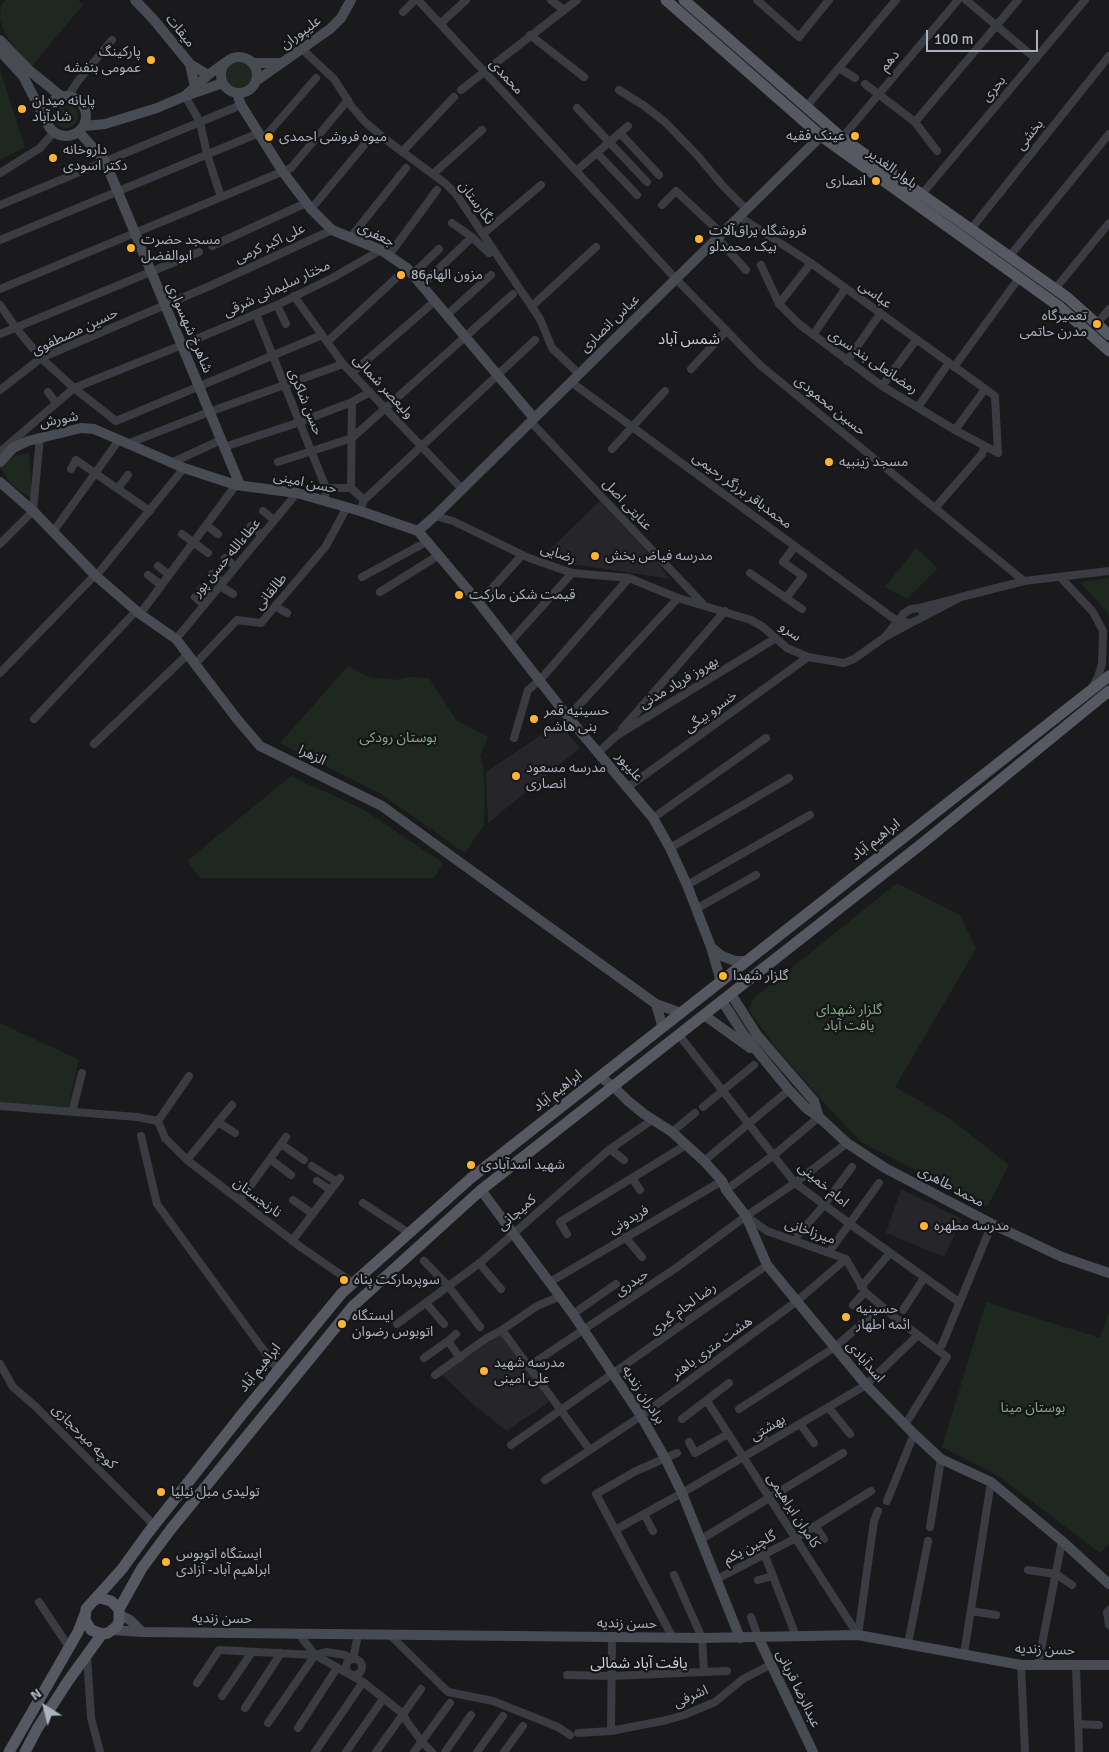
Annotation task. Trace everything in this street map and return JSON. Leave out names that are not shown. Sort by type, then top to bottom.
[{"type":"main road","name":"بلوار الغدیر","points":[[666,0],[821,136],[1060,307],[1109,351]]},
{"type":"main road","name":"بلوار الغدیر","points":[[684,0],[842,138],[1068,298],[1109,335]]},
{"type":"main road","name":"ابراهیم آباد","points":[[94,1600],[122,1569],[154,1525],[278,1370],[353,1282],[472,1178],[1109,676]]},
{"type":"main road","points":[[24,1752],[37,1729],[87,1655],[108,1632],[117,1626],[119,1612],[142,1568],[171,1529],[353,1306],[481,1190],[679,1036],[1109,691]]},
{"type":"main road","points":[[864,869],[874,881]]},
{"type":"main road","points":[[9,1752],[69,1647],[86,1609],[94,1600],[106,1599],[111,1601],[119,1612]]},
{"type":"main road","points":[[85,1614],[87,1625],[91,1630],[108,1632]]},
{"type":"street","name":"میقات","points":[[134,0],[154,20],[190,64],[208,75]]},
{"type":"street","name":"علیپوران","points":[[256,81],[330,29],[341,18],[351,0]]},
{"type":"street","points":[[402,12],[417,0]]},
{"type":"street","name":"محمدی","points":[[417,0],[676,279]]},
{"type":"street","points":[[440,24],[466,0]]},
{"type":"street","points":[[551,0],[564,10]]},
{"type":"street","points":[[461,90],[577,0]]},
{"type":"street","points":[[757,0],[766,3],[798,37],[830,0]]},
{"type":"street","points":[[806,107],[896,0]]},
{"type":"street","name":"دهم","points":[[842,138],[958,0]]},
{"type":"street","points":[[966,0],[1036,59]]},
{"type":"street","points":[[915,122],[1018,0]]},
{"type":"street","name":"بحری","points":[[922,194],[1085,0]]},
{"type":"street","points":[[0,33],[4,53],[65,97],[78,100],[85,110],[86,121],[82,129]]},
{"type":"street","points":[[530,35],[584,77]]},
{"type":"street","points":[[0,40],[4,53],[23,76],[51,129],[64,136],[69,136],[82,129],[157,108],[185,96],[223,84]]},
{"type":"street","points":[[51,129],[46,116],[49,106],[53,102],[65,97],[112,40]]},
{"type":"street","name":"نگارستان","points":[[302,49],[329,73],[365,122],[456,194],[532,306],[540,319],[552,348],[579,374]]},
{"type":"street","name":"بخشی","points":[[971,229],[1109,56]]},
{"type":"street","points":[[185,96],[208,75],[231,59],[242,57],[253,63],[283,63]]},
{"type":"street","points":[[226,62],[221,72],[223,84],[226,88],[237,93],[249,90],[256,81],[256,68],[253,63]]},
{"type":"street","points":[[190,64],[195,87]]},
{"type":"street","points":[[839,68],[855,78]]},
{"type":"street","points":[[0,240],[207,154],[261,136],[316,78]]},
{"type":"street","points":[[865,84],[915,122],[937,151]]},
{"type":"street","name":"عباسی","points":[[619,90],[665,122],[697,155],[743,213],[845,289],[995,396],[998,453]]},
{"type":"street","name":"جعفری","points":[[237,93],[241,105],[283,172],[309,206],[332,230],[385,253],[410,272],[533,420]]},
{"type":"street","points":[[185,96],[200,122],[207,154],[221,197]]},
{"type":"street","points":[[402,152],[454,96]]},
{"type":"street","points":[[0,289],[292,168],[348,100]]},
{"type":"street","points":[[0,205],[241,105]]},
{"type":"street","points":[[577,108],[647,182]]},
{"type":"street","points":[[576,171],[628,126]]},
{"type":"street","points":[[0,173],[40,148],[51,129]]},
{"type":"street","name":"شاهرخ شهسواری","points":[[82,129],[105,161],[223,444],[238,485]]},
{"type":"street","points":[[433,174],[482,130]]},
{"type":"street","points":[[620,133],[660,175]]},
{"type":"street","points":[[1010,257],[1109,134]]},
{"type":"street","name":"عباس انصاری","points":[[418,531],[821,136]]},
{"type":"street","points":[[212,246],[309,206],[366,143]]},
{"type":"street","points":[[597,153],[637,195]]},
{"type":"street","points":[[350,238],[406,168]]},
{"type":"street","points":[[484,234],[541,185]]},
{"type":"street","points":[[385,253],[437,190]]},
{"type":"street","points":[[662,204],[676,191],[720,236],[746,270]]},
{"type":"street","points":[[1055,289],[1109,222]]},
{"type":"street","points":[[452,223],[472,237],[488,253]]},
{"type":"street","name":"علی اکبر کرمی","points":[[165,306],[332,230]]},
{"type":"street","points":[[422,285],[472,237]]},
{"type":"street","points":[[532,306],[596,247]]},
{"type":"street","points":[[327,342],[439,249]]},
{"type":"street","points":[[0,334],[199,252]]},
{"type":"street","name":"مختار سلیمانی شرقی","points":[[0,452],[74,388],[182,346],[277,305],[385,253]]},
{"type":"street","points":[[780,304],[811,263]]},
{"type":"street","name":"رمضانعلی بند سری","points":[[761,265],[780,304],[799,324],[882,386],[955,430],[998,453]]},
{"type":"street","points":[[447,315],[491,275]]},
{"type":"street","points":[[918,407],[1018,278]]},
{"type":"street","name":"حسین محمودی","points":[[676,279],[760,366],[1024,581]]},
{"type":"street","points":[[813,335],[845,289]]},
{"type":"street","points":[[278,462],[352,438],[513,294]]},
{"type":"street","name":"ولیعصر شمالی","points":[[294,296],[343,364],[462,489]]},
{"type":"street","points":[[352,373],[435,301]]},
{"type":"street","points":[[0,305],[41,358],[74,388],[116,421],[322,335]]},
{"type":"street","points":[[277,305],[286,324]]},
{"type":"street","name":"حسین مصطفوی","points":[[0,390],[41,358],[165,306]]},
{"type":"street","points":[[1096,324],[1109,309]]},
{"type":"street","name":"حسن شاکری","points":[[256,314],[326,488],[325,501]]},
{"type":"street","points":[[846,360],[880,314]]},
{"type":"street","points":[[691,369],[726,331]]},
{"type":"street","points":[[360,511],[364,500],[535,340]]},
{"type":"street","points":[[882,386],[916,340]]},
{"type":"street","points":[[53,532],[95,472],[123,442],[343,364]]},
{"type":"street","name":"محمدباقر برزگر رحیمی","points":[[571,382],[897,621]]},
{"type":"street","points":[[955,430],[985,389]]},
{"type":"street","points":[[612,449],[666,391]]},
{"type":"street","points":[[48,392],[56,403]]},
{"type":"street","points":[[171,463],[223,444],[300,422],[352,402],[370,392]]},
{"type":"street","points":[[350,488],[352,402]]},
{"type":"street","name":"عنایتی اصل","points":[[533,420],[704,606]]},
{"type":"street","name":"شورش","points":[[0,462],[13,448],[40,437],[81,428],[94,429],[123,442]]},
{"type":"street","points":[[0,544],[32,511],[40,437]]},
{"type":"street","name":"حسن امینی","points":[[123,442],[184,468],[238,485],[297,493],[360,511],[418,531]]},
{"type":"street","points":[[935,508],[982,454],[985,446]]},
{"type":"street","points":[[71,469],[76,460],[150,511]]},
{"type":"street","points":[[0,673],[95,576],[184,468]]},
{"type":"street","points":[[118,488],[128,475]]},
{"type":"street","name":"الزهرا","points":[[0,482],[32,511],[95,576],[138,612],[176,639],[260,746],[382,806],[656,1004],[681,1013]]},
{"type":"street","points":[[34,719],[138,612],[238,485]]},
{"type":"street","points":[[326,488],[350,488],[364,500]]},
{"type":"street","name":"عطاءالله حسن پور","points":[[176,639],[297,493]]},
{"type":"street","name":"طالقانی","points":[[196,664],[237,620],[261,623],[326,546],[347,507]]},
{"type":"street","points":[[263,511],[274,520]]},
{"type":"street","name":"رضایی","points":[[435,516],[453,521],[522,555],[572,573],[629,578],[678,598]]},
{"type":"street","points":[[206,525],[218,534]]},
{"type":"street","points":[[251,526],[262,535]]},
{"type":"street","name":"علیپور","points":[[418,531],[480,603],[568,717],[653,818],[670,848],[687,886],[711,948],[721,982]]},
{"type":"street","points":[[182,534],[208,553]]},
{"type":"street","points":[[362,577],[428,541]]},
{"type":"street","points":[[786,598],[803,576],[784,562],[795,546]]},
{"type":"street","points":[[380,592],[439,555]]},
{"type":"street","points":[[480,603],[522,555]]},
{"type":"street","points":[[225,558],[236,567]]},
{"type":"street","points":[[158,566],[169,575]]},
{"type":"street","points":[[885,637],[903,614],[911,609],[1024,581],[1109,571]]},
{"type":"street","points":[[510,642],[572,573]]},
{"type":"street","points":[[750,573],[802,609]]},
{"type":"street","points":[[212,574],[233,594]]},
{"type":"street","points":[[148,575],[161,585]]},
{"type":"street","points":[[514,738],[528,690],[540,680],[629,578]]},
{"type":"street","points":[[1061,578],[1093,612],[1103,631],[1102,664],[1098,677],[1089,692]]},
{"type":"street","points":[[201,589],[210,597]]},
{"type":"street","points":[[195,597],[204,605]]},
{"type":"street","points":[[885,637],[961,597]]},
{"type":"street","points":[[568,717],[678,598]]},
{"type":"street","name":"سرو","points":[[678,598],[756,622],[787,648],[808,657],[844,663],[854,659],[885,637]]},
{"type":"street","points":[[275,606],[288,613]]},
{"type":"street","points":[[919,608],[923,611],[922,617]]},
{"type":"street","points":[[616,736],[726,612]]},
{"type":"street","points":[[903,614],[903,622],[911,623]]},
{"type":"street","name":"بهروز فریاد مدنی","points":[[599,752],[616,736],[776,638]]},
{"type":"street","points":[[94,744],[188,654]]},
{"type":"street","name":"خسرو بیگی","points":[[628,787],[808,657]]},
{"type":"street","points":[[653,818],[766,738]]},
{"type":"street","points":[[670,848],[789,778]]},
{"type":"street","points":[[687,886],[810,815]]},
{"type":"street","points":[[696,909],[756,875]]},
{"type":"street","points":[[711,948],[722,956],[735,961],[747,961]]},
{"type":"street","name":"محمد طاهری","points":[[727,997],[744,1036],[807,1109],[819,1117],[847,1143],[885,1168],[992,1224],[1062,1257],[1109,1273]]},
{"type":"street","name":"محمد طاهری","points":[[727,997],[814,1101],[819,1117]]},
{"type":"street","points":[[656,1004],[662,1025],[659,1030]]},
{"type":"street","points":[[704,1015],[760,1054]]},
{"type":"street","name":"امام خمینی","points":[[679,1036],[795,1182],[959,1302]]},
{"type":"street","points":[[703,1107],[754,1065]]},
{"type":"street","points":[[72,1112],[82,1073]]},
{"type":"street","points":[[0,1106],[137,1117],[158,1121],[190,1076]]},
{"type":"street","name":"اسدآبادی","points":[[600,1077],[652,1120],[672,1132],[704,1161],[746,1216],[767,1264],[866,1385],[914,1434],[941,1458],[991,1482],[1062,1541],[1109,1584]]},
{"type":"street","points":[[704,1161],[789,1090]]},
{"type":"street","points":[[187,1160],[232,1105]]},
{"type":"street","points":[[672,1132],[695,1113]]},
{"type":"street","name":"فریدونی","points":[[550,1282],[625,1237],[724,1186],[774,1154],[819,1117]]},
{"type":"street","name":"کمیجانی","points":[[397,1324],[479,1263],[610,1149],[652,1120]]},
{"type":"street","name":"نارنجستان","points":[[158,1121],[165,1138],[187,1160],[292,1241],[353,1282]]},
{"type":"street","points":[[218,1122],[235,1133]]},
{"type":"street","points":[[141,1136],[157,1204],[278,1370]]},
{"type":"street","points":[[240,1200],[284,1140],[304,1160]]},
{"type":"street","name":"حیدری","points":[[529,1366],[676,1268],[847,1143]]},
{"type":"street","points":[[567,1234],[560,1222],[686,1145]]},
{"type":"street","points":[[610,1149],[624,1160]]},
{"type":"street","points":[[270,1160],[291,1175]]},
{"type":"street","points":[[292,1241],[339,1180],[312,1166]]},
{"type":"street","points":[[798,1235],[824,1205],[852,1167]]},
{"type":"street","points":[[632,1178],[640,1190]]},
{"type":"street","points":[[317,1180],[331,1190]]},
{"type":"street","points":[[829,1252],[879,1183]]},
{"type":"street","name":"برادران زندیه","points":[[481,1190],[574,1314],[641,1416],[666,1458],[740,1638]]},
{"type":"street","points":[[293,1200],[313,1214]]},
{"type":"street","points":[[363,1204],[408,1233]]},
{"type":"street","name":"میرزاخانی","points":[[746,1216],[767,1231],[846,1259],[863,1289],[881,1307],[947,1357],[905,1425]]},
{"type":"street","points":[[942,1345],[992,1224]]},
{"type":"street","points":[[625,1237],[642,1257]]},
{"type":"street","points":[[853,1305],[890,1253]]},
{"type":"street","name":"هشت متری باهنر","points":[[544,1480],[641,1416],[797,1301],[846,1259]]},
{"type":"street","points":[[424,1262],[448,1287],[480,1326]]},
{"type":"street","points":[[479,1263],[501,1289]]},
{"type":"street","name":"رضا لجام گیری","points":[[511,1445],[767,1264]]},
{"type":"street","points":[[903,1310],[924,1278]]},
{"type":"street","points":[[574,1314],[616,1284]]},
{"type":"street","points":[[435,1375],[487,1338],[537,1306],[561,1296]]},
{"type":"street","points":[[426,1303],[444,1324]]},
{"type":"street","points":[[739,1409],[835,1348],[881,1307]]},
{"type":"street","points":[[502,1330],[590,1450]]},
{"type":"street","points":[[424,1358],[456,1334]]},
{"type":"street","name":"بهشتی","points":[[615,1530],[682,1494],[866,1385],[918,1334]]},
{"type":"street","points":[[448,1341],[460,1358]]},
{"type":"street","name":"کوچه میرحجازی","points":[[0,1364],[13,1386],[154,1525]]},
{"type":"street","points":[[682,1419],[729,1384]]},
{"type":"street","name":"کامران ابراهیمی","points":[[707,1400],[858,1635]]},
{"type":"street","points":[[828,1407],[850,1434]]},
{"type":"street","points":[[800,1424],[814,1442]]},
{"type":"street","points":[[761,1433],[767,1443]]},
{"type":"street","points":[[689,1442],[695,1453],[728,1434]]},
{"type":"street","points":[[887,1501],[914,1434]]},
{"type":"street","points":[[672,1638],[596,1494],[636,1472],[677,1453]]},
{"type":"street","points":[[700,1540],[843,1453]]},
{"type":"street","points":[[930,1527],[941,1458]]},
{"type":"street","points":[[964,1654],[991,1482]]},
{"type":"street","name":"گلچین یکم","points":[[717,1579],[763,1551],[796,1538],[870,1491]]},
{"type":"street","points":[[858,1635],[874,1521],[878,1511]]},
{"type":"street","points":[[644,1514],[653,1531]]},
{"type":"street","points":[[815,1526],[824,1539]]},
{"type":"street","points":[[908,1644],[928,1541]]},
{"type":"street","points":[[1038,1665],[1062,1541]]},
{"type":"street","points":[[763,1551],[796,1636]]},
{"type":"street","points":[[1028,1570],[1056,1574],[1072,1585]]},
{"type":"street","points":[[674,1575],[702,1638],[704,1671]]},
{"type":"street","points":[[758,1580],[773,1576]]},
{"type":"street","points":[[39,1602],[69,1647]]},
{"type":"street","points":[[1109,1610],[1107,1612],[1109,1625]]},
{"type":"street","points":[[119,1612],[142,1632]]},
{"type":"street","points":[[971,1612],[996,1615]]},
{"type":"street","points":[[751,1617],[758,1637]]},
{"type":"street","name":"حسن زندیه","points":[[108,1632],[672,1638],[858,1635],[1021,1665],[1109,1665]]},
{"type":"street","points":[[299,1634],[315,1655],[363,1682],[402,1713],[408,1724],[432,1752]]},
{"type":"street","points":[[349,1674],[346,1670],[346,1665],[352,1659],[358,1634]]},
{"type":"street","points":[[390,1635],[448,1692],[493,1702],[558,1727],[570,1735]]},
{"type":"street","points":[[611,1731],[612,1637]]},
{"type":"street","name":"عبدالرضا قربانی","points":[[758,1637],[813,1752]]},
{"type":"street","points":[[197,1683],[219,1650],[315,1655],[326,1652],[345,1655],[358,1660],[362,1668],[357,1674],[349,1674]]},
{"type":"street","points":[[222,1696],[252,1652]]},
{"type":"street","points":[[245,1708],[281,1653]]},
{"type":"street","points":[[87,1655],[91,1718],[100,1752]]},
{"type":"street","points":[[268,1723],[315,1655]]},
{"type":"street","name":"اشرفی","points":[[578,1733],[611,1731],[667,1720],[700,1709],[715,1702],[743,1679],[772,1664]]},
{"type":"street","points":[[1021,1665],[1025,1752]]},
{"type":"street","points":[[1076,1665],[1079,1752]]},
{"type":"street","points":[[298,1728],[337,1668]]},
{"type":"street","points":[[567,1675],[612,1676],[727,1671]]},
{"type":"street","points":[[315,1752],[363,1682]]},
{"type":"street","points":[[376,1752],[421,1688]]},
{"type":"street","points":[[346,1752],[383,1698]]},
{"type":"street","points":[[414,1752],[450,1703]]},
{"type":"street","points":[[445,1752],[471,1715]]},
{"type":"street","points":[[477,1752],[503,1716]]},
{"type":"street","points":[[1078,1724],[1099,1725]]},
{"type":"street","points":[[504,1752],[523,1726]]},
{"type":"shaded area","points":[[600,501],[670,579],[560,562],[548,551]]},
{"type":"shaded area","name":"مدرسه مسعود انصاری","points":[[559,723],[580,748],[488,823],[486,772]]},
{"type":"shaded area","name":"مدرسه مطهره","points":[[901,1189],[962,1219],[944,1257],[886,1233]]},
{"type":"shaded area","points":[[502,1333],[549,1402],[507,1431],[475,1406],[442,1375]]},
{"type":"green space","points":[[6,0],[78,0],[83,5],[31,67],[5,34],[0,19],[1,5]]},
{"type":"green space","points":[[240,62],[250,66],[254,76],[250,86],[240,90],[230,86],[226,76],[230,66]]},
{"type":"green space","points":[[0,70],[25,147],[0,160]]},
{"type":"green space","points":[[66,104],[75,107],[78,116],[75,125],[66,128],[57,125],[54,116],[57,107]]},
{"type":"green space","points":[[29,453],[33,500],[11,484],[0,467],[12,457]]},
{"type":"green space","points":[[916,548],[938,568],[907,599],[885,587]]},
{"type":"green space","points":[[1109,578],[1109,614],[1080,582]]},
{"type":"green space","name":"بوستان رودکی","points":[[348,666],[366,676],[375,678],[395,680],[408,677],[429,678],[456,720],[488,737],[480,756],[483,765],[485,790],[484,825],[465,853],[381,794],[280,743]]},
{"type":"green space","points":[[291,776],[364,810],[443,863],[434,878],[200,878],[187,861]]},
{"type":"green space","name":"گلزار شهدای یافت آباد","points":[[897,883],[960,915],[976,949],[895,1087],[949,1118],[1009,1165],[987,1207],[861,1142],[776,1048],[748,1009],[754,998]]},
{"type":"green space","points":[[0,1023],[79,1060],[68,1109],[0,1104]]},
{"type":"green space","name":"بوستان مینا","points":[[986,1302],[1100,1338],[1109,1312],[1109,1544],[1100,1553],[997,1475],[942,1447]]},
{"type":"place","name":"پارکینگ عمومی بنفشه","points":[[151,60]]},
{"type":"place","name":"پایانه میدان شادآباد","points":[[22,109]]},
{"type":"place","name":"عینک فقیه","points":[[855,136]]},
{"type":"place","name":"میوه فروشی احمدی","points":[[269,137]]},
{"type":"place","name":"داروخانه دکتر اسودی","points":[[53,158]]},
{"type":"place","name":"انصاری","points":[[876,181]]},
{"type":"place","name":"فروشگاه یراق‌آلات بیک محمدلو","points":[[699,239]]},
{"type":"place","name":"مسجد حضرت ابوالفضل","points":[[131,248]]},
{"type":"place","name":"مزون الهام86","points":[[401,275]]},
{"type":"place","name":"تعمیرگاه مدرن حاتمی","points":[[1097,324]]},
{"type":"place","name":"مسجد زینبیه","points":[[829,462]]},
{"type":"place","name":"مدرسه فیاض بخش","points":[[595,556]]},
{"type":"place","name":"قیمت شکن مارکت","points":[[459,595]]},
{"type":"place","name":"حسینیه قمر بنی هاشم","points":[[534,719]]},
{"type":"place","name":"مدرسه مسعود انصاری","points":[[516,776]]},
{"type":"place","name":"گلزار شهدا","points":[[723,976]]},
{"type":"place","name":"شهید اسدآبادی","points":[[471,1165]]},
{"type":"place","name":"مدرسه مطهره","points":[[924,1226]]},
{"type":"place","name":"سوپرمارکت پناه","points":[[344,1280]]},
{"type":"place","name":"حسینیه ائمه اطهار","points":[[846,1317]]},
{"type":"place","name":"ایستگاه اتوبوس رضوان","points":[[342,1324]]},
{"type":"place","name":"مدرسه شهید علی امینی","points":[[484,1371]]},
{"type":"place","name":"تولیدی مبل نیلیا","points":[[161,1492]]},
{"type":"place","name":"ایستگاه اتوبوس ابراهیم آباد- آزادی","points":[[166,1562]]},
{"type":"district","name":"شمس آباد","points":[[689,340]]},
{"type":"district","name":"یافت آباد شمالی","points":[[639,1664]]}]
